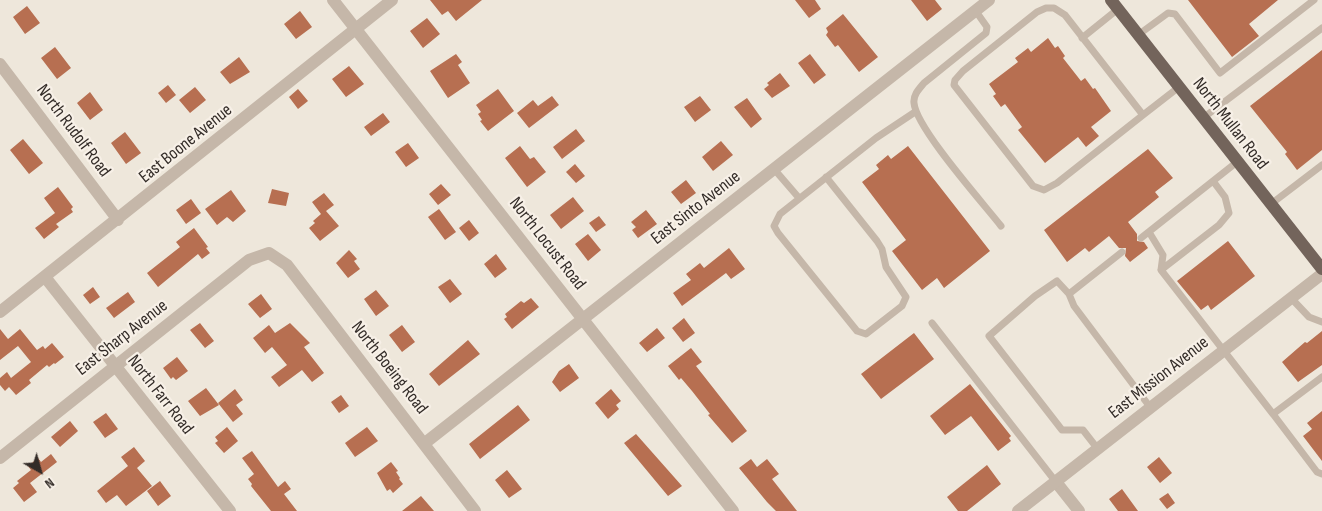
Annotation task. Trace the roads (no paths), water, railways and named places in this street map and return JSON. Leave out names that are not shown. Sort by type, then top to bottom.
[{"type":"main road","name":"North Mullan Road","points":[[1115,5],[1322,270]]},
{"type":"street","name":"North Locust Road","points":[[333,0],[733,511]]},
{"type":"street","name":"East Boone Avenue","points":[[0,312],[118,220],[392,0]]},
{"type":"street","points":[[967,0],[975,10]]},
{"type":"street","name":"East Sinto Avenue","points":[[425,443],[989,0]]},
{"type":"street","name":"North Rudolf Road","points":[[0,64],[118,220]]},
{"type":"street","name":"East Sharp Avenue","points":[[0,458],[249,260],[269,253]]},
{"type":"street","name":"North Boeing Road","points":[[269,253],[287,265],[425,443],[474,511]]},
{"type":"street","name":"East Mission Avenue","points":[[1018,511],[1322,274]]},
{"type":"street","name":"North Farr Road","points":[[45,277],[230,511]]},
{"type":"street","points":[[1056,482],[1079,511]]},
{"type":"lane","points":[[1138,35],[1168,13],[1175,14],[1220,73],[1314,0]]},
{"type":"lane","points":[[1082,38],[1115,5]]},
{"type":"lane","points":[[1143,116],[1065,15],[1054,8],[1046,8],[1037,12],[963,70],[955,80],[954,85],[1033,186],[1039,190],[1050,188],[1057,184],[1143,116],[1179,87]]},
{"type":"lane","points":[[975,10],[987,27],[986,34],[924,83],[914,99],[915,112],[931,137],[1001,226]]},
{"type":"lane","points":[[1203,118],[1322,28]]},
{"type":"lane","points":[[826,177],[877,241],[882,249],[886,267],[906,297],[902,306],[866,334],[857,331],[774,226],[780,214],[799,198],[876,138],[915,112]]},
{"type":"lane","points":[[1140,238],[1237,162]]},
{"type":"lane","points":[[1271,204],[1322,166]]},
{"type":"lane","points":[[774,169],[799,198]]},
{"type":"lane","points":[[1161,270],[1219,225],[1229,213],[1225,197],[1213,181]]},
{"type":"lane","points":[[1149,232],[1164,255],[1161,270],[1317,472],[1322,474]]},
{"type":"lane","points":[[1069,294],[1122,252]]},
{"type":"lane","points":[[1097,448],[1083,430],[1062,430],[989,336],[1035,296],[1057,281],[1069,294],[1074,306],[1150,407]]},
{"type":"lane","points":[[1291,298],[1309,317],[1322,322]]},
{"type":"lane","points":[[932,323],[1056,482]]},
{"type":"lane","points":[[1273,414],[1322,377]]}]
